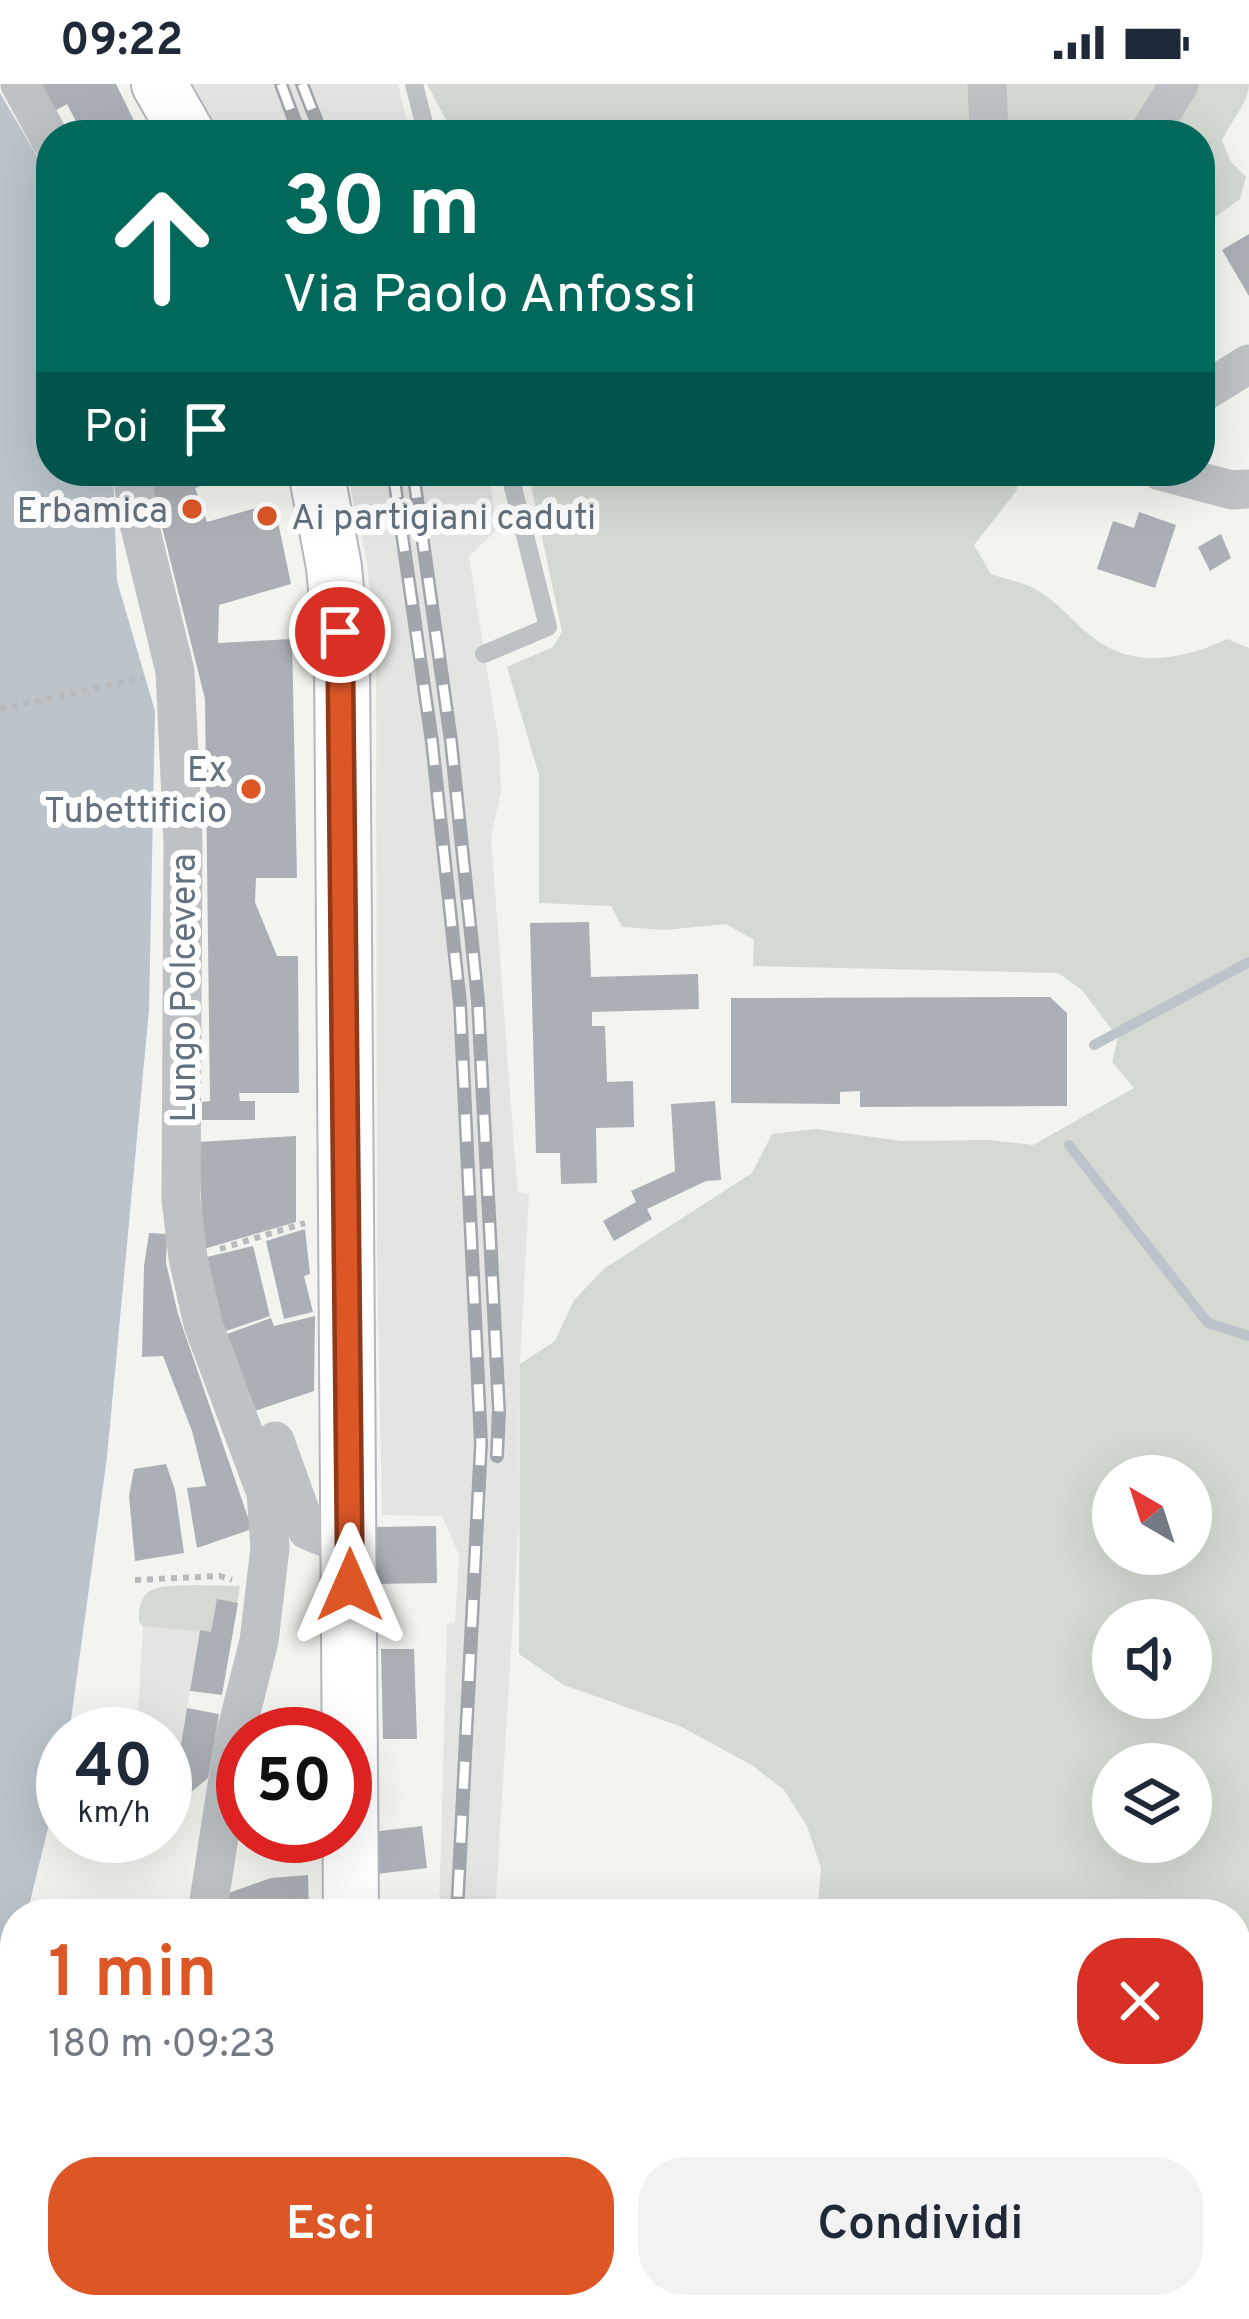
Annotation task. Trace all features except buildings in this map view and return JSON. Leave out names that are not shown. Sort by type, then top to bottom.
[{"type":"main road","points":[[159,84],[179,120]]},
{"type":"main road","points":[[319,486],[351,704],[351,1899]]},
{"type":"street","points":[[20,84],[39,120]]},
{"type":"street","points":[[987,84],[988,120]]},
{"type":"street","points":[[1157,120],[1179,84]]},
{"type":"street","points":[[1215,385],[1249,364]]},
{"type":"street","name":"Lungo Polcevera","points":[[134,486],[175,671],[183,841],[182,1199],[188,1258],[203,1324],[266,1493],[270,1547],[259,1641],[234,1739],[208,1899]]},
{"type":"street","points":[[1215,486],[1249,490]]},
{"type":"street","name":"Lungo Polcevera","points":[[244,1427],[274,1439],[307,1530],[324,1537],[350,1538]]},
{"type":"lane","points":[[414,84],[423,120]]},
{"type":"lane","points":[[484,654],[548,627],[513,486]]},
{"type":"path","points":[[0,709],[175,671]]},
{"type":"path","points":[[188,1258],[348,1210]]},
{"type":"path","points":[[135,1580],[220,1576],[265,1586]]},
{"type":"shaded area","points":[[193,84],[398,84],[406,120],[213,120]]},
{"type":"shaded area","points":[[427,84],[1249,84],[1222,141],[1231,162],[1246,177],[1240,199],[1215,217],[1215,120],[446,120]]},
{"type":"shaded area","points":[[0,93],[36,154],[36,486],[114,486],[117,581],[155,711],[149,1010],[107,1457],[73,1707],[36,1707],[39,1863],[31,1899],[0,1899]]},
{"type":"shaded area","points":[[350,486],[490,486],[498,528],[469,557],[499,744],[501,793],[491,836],[518,1192],[529,1194],[520,1364],[519,1519],[496,1899],[439,1899],[447,1624],[455,1623],[459,1555],[442,1516],[382,1515],[376,656],[367,563]]},
{"type":"shaded area","points":[[531,486],[1018,486],[974,545],[991,574],[1035,589],[1101,643],[1132,656],[1181,655],[1227,639],[1249,648],[1249,1899],[818,1899],[821,1868],[807,1826],[784,1790],[753,1766],[682,1727],[564,1685],[519,1654],[520,1364],[555,1341],[574,1300],[605,1268],[752,1173],[772,1134],[816,1129],[901,1141],[989,1140],[1033,1145],[1134,1088],[1112,1062],[1118,1038],[1082,990],[1058,973],[753,966],[754,940],[726,924],[665,930],[622,927],[611,906],[539,903],[539,775],[507,667],[553,647],[562,632]]},
{"type":"shaded area","points":[[192,1585],[240,1586],[232,1635],[139,1622],[147,1593]]},
{"type":"shaded area","points":[[143,1626],[200,1630],[187,1707],[138,1707]]},
{"type":"waterway","points":[[1094,1045],[1249,962]]},
{"type":"waterway","points":[[1069,1145],[1208,1323],[1249,1336]]},
{"type":"railway","points":[[281,84],[294,120]]},
{"type":"railway","points":[[302,84],[316,120]]},
{"type":"railway","points":[[395,486],[432,742],[460,1003],[481,1443],[458,1899]]},
{"type":"railway","points":[[415,486],[451,741],[478,1001],[499,1410],[497,1456]]},
{"type":"place","name":"Erbamica","points":[[192,509]]},
{"type":"place","name":"Ai partigiani caduti","points":[[267,516]]},
{"type":"place","name":"Ex Tubettificio","points":[[251,789]]},
{"type":"route","points":[[340,632],[350,1585]]}]
